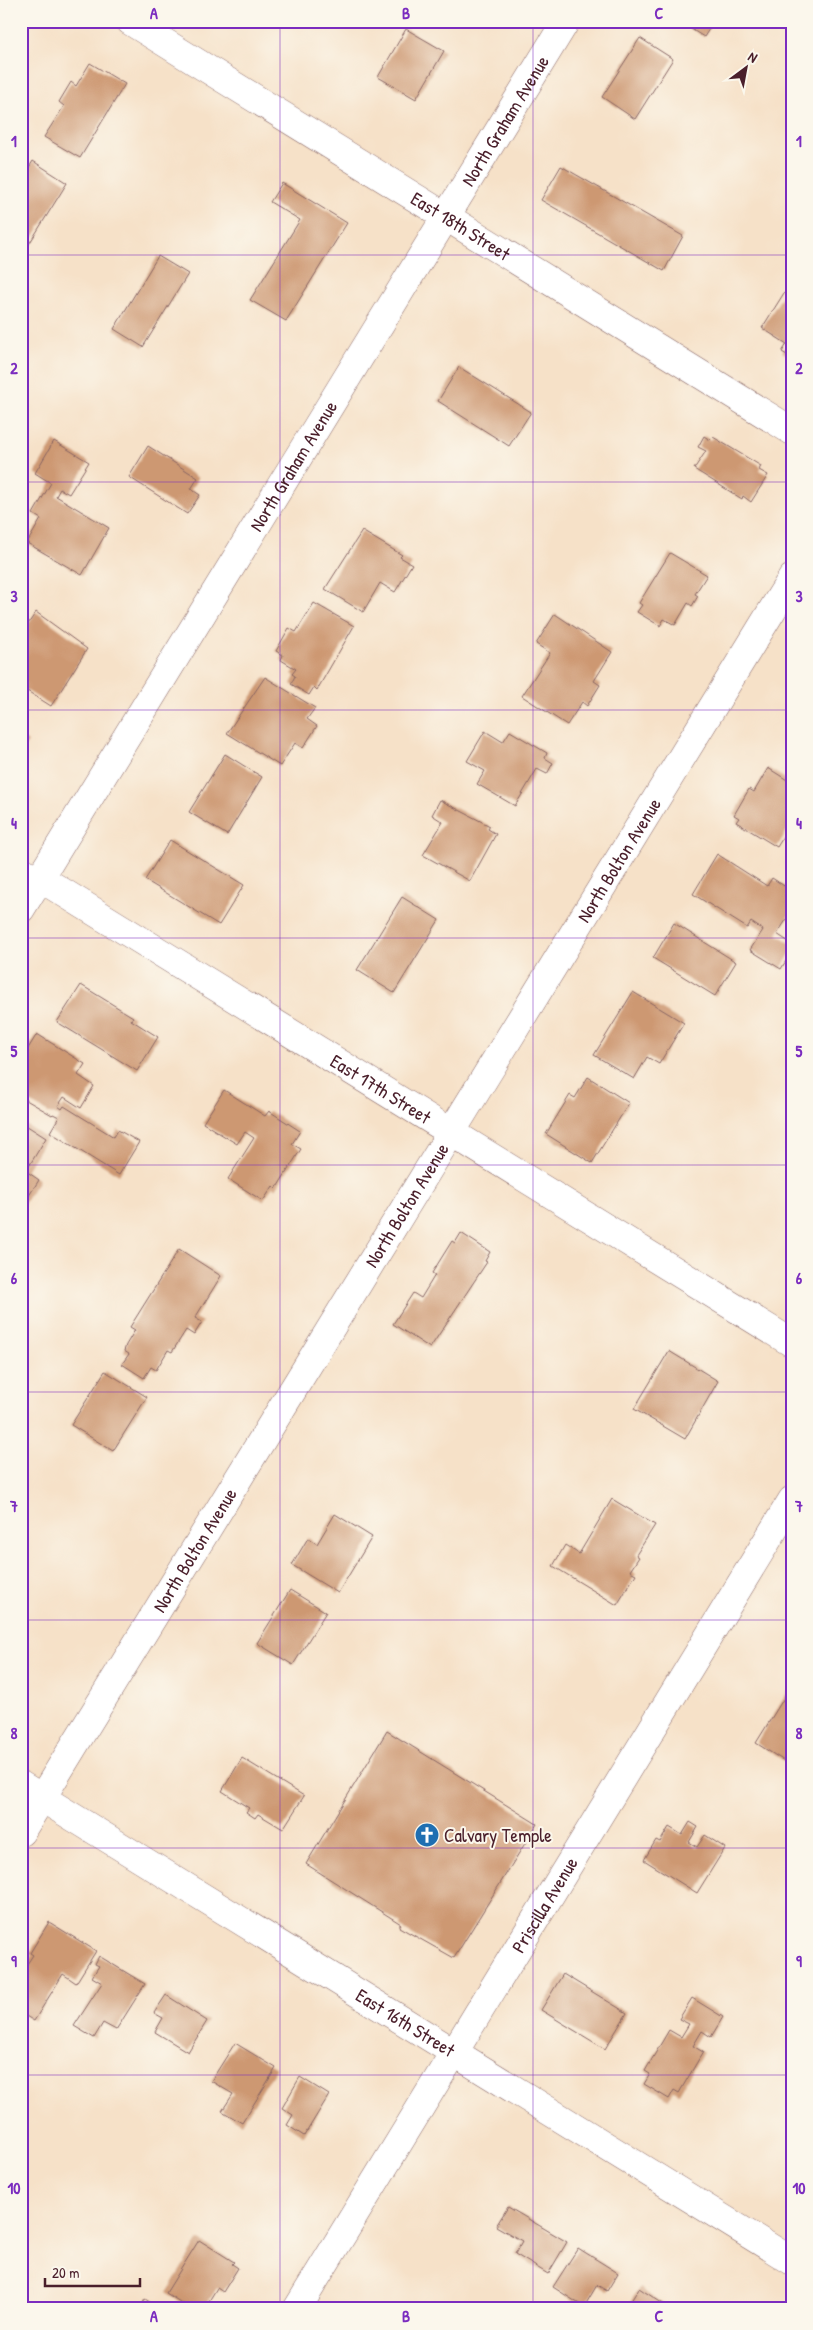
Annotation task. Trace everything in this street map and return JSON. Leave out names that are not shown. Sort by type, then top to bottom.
[{"type":"street","name":"East 18th Street","points":[[130,21],[792,431]]},
{"type":"street","name":"North Graham Avenue","points":[[21,910],[31,874],[446,217],[566,21]]},
{"type":"street","name":"North Bolton Avenue","points":[[21,1832],[32,1791],[451,1132],[792,578]]},
{"type":"street","name":"East 17th Street","points":[[31,874],[792,1343]]},
{"type":"street","name":"Priscilla Avenue","points":[[297,2309],[792,1500]]},
{"type":"street","name":"East 16th Street","points":[[32,1791],[792,2261]]},
{"type":"building","points":[[678,21],[714,21],[704,37]]},
{"type":"building","points":[[406,29],[444,51],[416,99],[378,77]]},
{"type":"building","points":[[640,38],[673,59],[635,119],[602,97]]},
{"type":"building","points":[[90,63],[125,84],[80,158],[44,137],[64,106],[59,102],[71,82],[76,86]]},
{"type":"building","points":[[33,161],[67,183],[21,257],[21,180]]},
{"type":"building","points":[[561,166],[683,236],[664,271],[541,200]]},
{"type":"building","points":[[282,183],[347,223],[286,321],[250,300],[300,220],[270,202]]},
{"type":"building","points":[[158,256],[188,274],[143,347],[114,329]]},
{"type":"building","points":[[784,293],[792,298],[792,358],[782,352],[787,344],[762,328]]},
{"type":"building","points":[[459,367],[531,412],[509,446],[438,401]]},
{"type":"building","points":[[704,436],[710,440],[713,437],[761,466],[759,470],[768,475],[751,502],[743,496],[742,499],[694,469],[706,451],[698,447]]},
{"type":"building","points":[[54,441],[89,462],[69,494],[60,489],[56,496],[109,528],[82,575],[27,543],[41,519],[33,514],[51,483],[35,473]]},
{"type":"building","points":[[148,446],[198,478],[191,489],[200,495],[187,514],[129,477]]},
{"type":"building","points":[[362,531],[402,555],[400,557],[412,564],[395,592],[380,583],[363,612],[325,589]]},
{"type":"building","points":[[670,553],[707,575],[695,594],[698,596],[692,606],[688,603],[675,625],[664,619],[660,626],[637,612],[642,605],[639,603]]},
{"type":"building","points":[[314,603],[354,626],[317,690],[314,687],[309,695],[291,684],[295,676],[292,674],[296,669],[281,660],[283,655],[276,651],[289,628],[296,632]]},
{"type":"building","points":[[36,612],[87,649],[51,706],[24,689],[21,694],[21,635]]},
{"type":"building","points":[[555,614],[612,652],[594,681],[600,685],[587,706],[582,702],[567,725],[522,696],[550,653],[536,644]]},
{"type":"building","points":[[265,677],[315,708],[307,719],[317,726],[303,748],[295,743],[280,766],[227,733]]},
{"type":"building","points":[[485,731],[503,742],[510,731],[547,753],[545,758],[553,763],[547,774],[537,769],[515,806],[477,784],[485,771],[467,761]]},
{"type":"building","points":[[21,737],[28,742],[21,752]]},
{"type":"building","points":[[225,754],[262,777],[227,835],[189,812]]},
{"type":"building","points":[[768,768],[792,783],[792,823],[777,847],[736,822],[739,818],[734,815],[749,789],[754,792]]},
{"type":"building","points":[[440,800],[490,826],[488,829],[496,834],[470,881],[423,855],[443,822],[432,815]]},
{"type":"building","points":[[170,840],[244,885],[219,925],[145,880]]},
{"type":"building","points":[[717,854],[767,886],[772,878],[792,891],[792,911],[777,934],[792,944],[792,951],[781,969],[750,950],[763,930],[751,922],[747,928],[693,894]]},
{"type":"building","points":[[402,897],[439,920],[394,993],[357,970]]},
{"type":"building","points":[[674,923],[736,962],[715,996],[653,958]]},
{"type":"building","points":[[81,985],[133,1017],[131,1020],[158,1037],[137,1071],[57,1022]]},
{"type":"building","points":[[633,992],[684,1023],[659,1064],[647,1057],[634,1079],[594,1055]]},
{"type":"building","points":[[37,1034],[85,1064],[78,1075],[94,1086],[81,1108],[64,1097],[58,1106],[62,1109],[64,1106],[114,1137],[118,1130],[139,1142],[119,1175],[50,1132],[59,1117],[21,1097],[21,1060]]},
{"type":"building","points":[[588,1077],[629,1103],[592,1163],[546,1134],[570,1095],[575,1098]]},
{"type":"building","points":[[224,1090],[265,1116],[269,1111],[300,1131],[292,1144],[301,1149],[276,1189],[273,1186],[263,1201],[228,1179],[254,1138],[245,1132],[237,1144],[203,1123]]},
{"type":"building","points":[[21,1122],[46,1138],[26,1171],[39,1180],[21,1208]]},
{"type":"building","points":[[461,1233],[490,1252],[485,1261],[487,1262],[430,1348],[393,1324],[413,1293],[421,1298],[435,1275],[432,1273],[452,1241],[455,1243]]},
{"type":"building","points":[[179,1249],[221,1276],[195,1318],[202,1322],[194,1335],[186,1330],[172,1352],[168,1350],[156,1370],[151,1367],[144,1378],[122,1364],[129,1354],[124,1351],[126,1345],[135,1330],[130,1327]]},
{"type":"building","points":[[669,1351],[718,1381],[685,1439],[634,1409]]},
{"type":"building","points":[[105,1371],[147,1397],[113,1451],[71,1425]]},
{"type":"building","points":[[612,1499],[655,1525],[636,1555],[639,1557],[630,1571],[636,1574],[617,1605],[553,1566],[565,1545],[579,1554]]},
{"type":"building","points":[[335,1514],[372,1537],[338,1593],[292,1565],[308,1538],[317,1544]]},
{"type":"building","points":[[290,1590],[326,1612],[293,1665],[257,1643]]},
{"type":"building","points":[[792,1685],[792,1766],[756,1743]]},
{"type":"building","name":"Calvary Temple","points":[[387,1731],[537,1824],[454,1958],[399,1927],[401,1924],[306,1864]]},
{"type":"building","points":[[242,1758],[304,1796],[283,1829],[258,1814],[255,1818],[246,1812],[249,1808],[222,1791]]},
{"type":"building","points":[[690,1822],[698,1827],[689,1842],[697,1847],[705,1835],[725,1848],[697,1893],[644,1860],[656,1840],[660,1842],[669,1827],[682,1835]]},
{"type":"building","points":[[49,1922],[96,1951],[76,1983],[63,1974],[34,2021],[21,2013],[21,1973],[33,1955],[30,1953]]},
{"type":"building","points":[[99,1956],[145,1984],[116,2030],[103,2023],[94,2038],[74,2026],[102,1983],[92,1977],[99,1966],[95,1964]]},
{"type":"building","points":[[563,1974],[627,2013],[605,2049],[541,2010]]},
{"type":"building","points":[[166,1995],[207,2021],[188,2052],[155,2032],[163,2018],[154,2013]]},
{"type":"building","points":[[692,1998],[723,2017],[711,2037],[702,2031],[693,2046],[703,2052],[679,2093],[674,2090],[669,2099],[644,2084],[650,2074],[645,2071],[669,2030],[681,2037],[689,2024],[679,2019]]},
{"type":"building","points":[[235,2043],[276,2068],[242,2123],[222,2111],[233,2094],[211,2081]]},
{"type":"building","points":[[300,2077],[329,2095],[304,2136],[287,2125],[293,2115],[282,2108]]},
{"type":"building","points":[[508,2207],[567,2242],[548,2274],[515,2254],[522,2241],[496,2226]]},
{"type":"building","points":[[199,2240],[234,2262],[232,2264],[238,2268],[223,2292],[217,2288],[204,2309],[191,2309],[166,2293]]},
{"type":"building","points":[[578,2248],[618,2273],[607,2291],[597,2285],[584,2307],[553,2287]]},
{"type":"building","points":[[639,2288],[671,2309],[626,2309]]},
{"type":"building","points":[[145,2299],[161,2309],[140,2309]]},
{"type":"place","name":"Calvary Temple","points":[[427,1835]]}]
